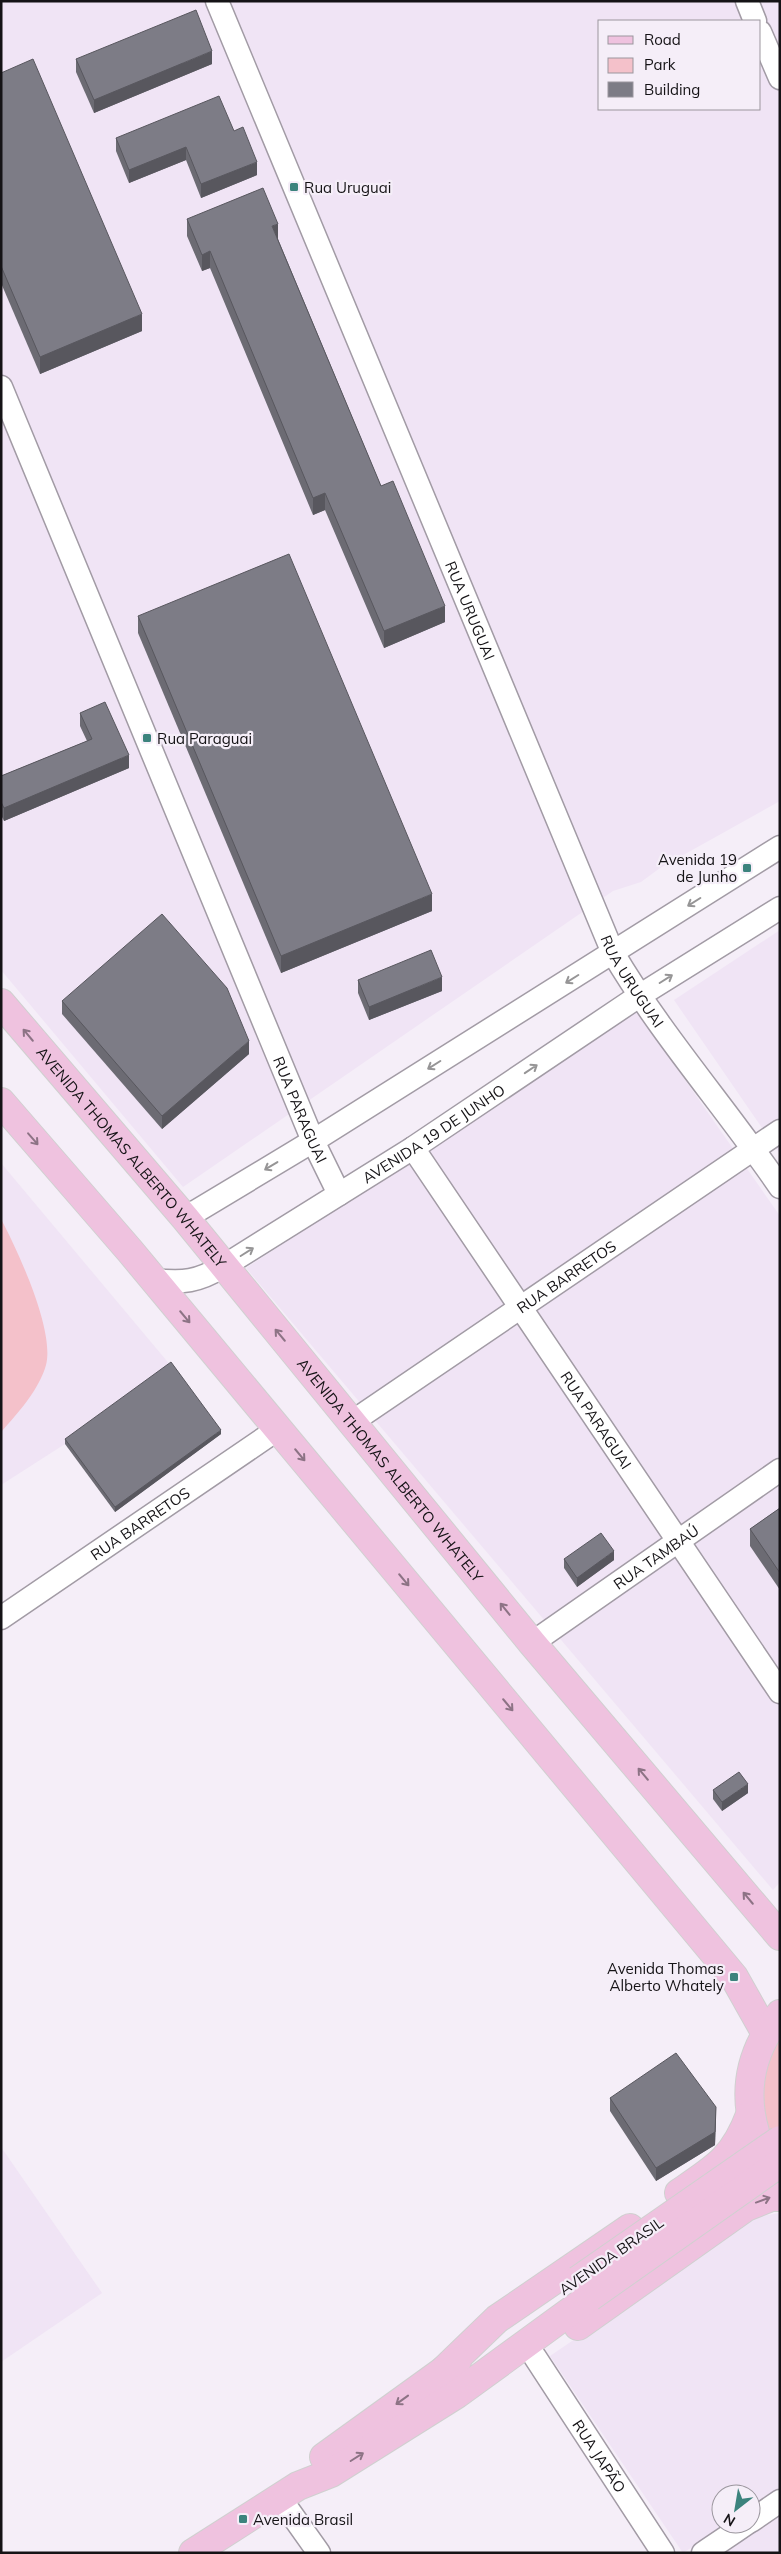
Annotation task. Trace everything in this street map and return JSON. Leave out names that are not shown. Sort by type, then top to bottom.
[{"type":"main road","name":"AVENIDA THOMAS ALBERTO WHATELY","points":[[1,1003],[185,1218],[532,1643],[780,1936]]},
{"type":"main road","points":[[1,1102],[154,1280],[773,2023],[754,2058],[748,2086],[750,2115],[759,2146],[780,2176]]},
{"type":"main road","name":"AVENIDA BRASIL","points":[[442,2372],[497,2319],[726,2159],[744,2133],[750,2115]]},
{"type":"main road","name":"AVENIDA BRASIL","points":[[457,2394],[584,2288],[780,2140]]},
{"type":"main road","name":"AVENIDA BRASIL","points":[[289,2492],[320,2460],[442,2372],[584,2288],[780,2163]]},
{"type":"main road","name":"AVENIDA BRASIL","points":[[193,2553],[289,2492],[331,2473],[457,2394],[535,2357],[746,2207],[771,2197],[780,2197]]},
{"type":"street","name":"RUA URUGUAI","points":[[217,1],[613,953],[639,996],[754,1149],[780,1187]]},
{"type":"street","points":[[747,1],[755,20]]},
{"type":"street","points":[[761,34],[780,78]]},
{"type":"street","name":"RUA PARAGUAI","points":[[1,387],[313,1141],[339,1194]]},
{"type":"street","points":[[185,1218],[313,1141],[780,847]]},
{"type":"street","name":"AVENIDA 19 DE JUNHO","points":[[154,1280],[182,1283],[208,1276],[414,1148],[639,996],[780,908]]},
{"type":"street","name":"RUA BARRETOS","points":[[352,1422],[780,1131]]},
{"type":"street","name":"RUA PARAGUAI","points":[[414,1148],[780,1692]]},
{"type":"street","name":"RUA BARRETOS","points":[[1,1618],[278,1429]]},
{"type":"street","name":"RUA TAMBAÚ","points":[[532,1643],[780,1470]]},
{"type":"street","name":"RUA JAPÃO","points":[[535,2357],[663,2553]]},
{"type":"street","points":[[289,2492],[319,2553]]},
{"type":"street","points":[[761,2513],[780,2501]]},
{"type":"street","points":[[703,2553],[731,2534]]},
{"type":"shaded area","points":[[1,1],[780,1],[780,801],[660,868],[641,882],[613,891],[183,1187],[1,970]]},
{"type":"shaded area","points":[[780,930],[780,1154],[674,1000]]},
{"type":"shaded area","points":[[637,1011],[780,1216],[780,1882],[773,1890],[246,1268]]},
{"type":"shaded area","points":[[1,1163],[171,1366],[65,1444],[1,1485]]},
{"type":"shaded area","points":[[1,2147],[102,2293],[1,2362]]},
{"type":"shaded area","points":[[780,2213],[780,2489],[761,2501],[761,2484],[711,2484],[712,2534],[683,2553],[550,2356],[754,2217]]},
{"type":"shaded area","points":[[780,2512],[780,2553],[725,2553],[750,2534],[761,2534],[761,2526]]},
{"type":"green space","points":[[1,1219],[33,1291],[45,1332],[47,1350],[46,1365],[38,1383],[27,1401],[1,1432]]},
{"type":"green space","points":[[780,2030],[780,2157],[762,2118],[760,2076]]},
{"type":"building","points":[[196,10],[212,51],[94,100],[76,59]]},
{"type":"building","points":[[33,59],[142,314],[40,357],[1,266],[1,73]]},
{"type":"building","points":[[219,96],[234,131],[243,127],[257,162],[201,184],[186,147],[129,170],[116,138]]},
{"type":"building","points":[[263,188],[278,224],[272,226],[381,486],[393,481],[445,606],[384,631],[325,493],[313,498],[210,251],[202,255],[187,219]]},
{"type":"building","points":[[289,554],[432,894],[281,956],[138,616]]},
{"type":"building","points":[[105,702],[129,755],[4,808],[1,802],[1,776],[92,739],[80,713]]},
{"type":"building","points":[[162,914],[227,988],[249,1041],[162,1116],[62,1001]]},
{"type":"building","points":[[431,950],[442,977],[369,1007],[358,980]]},
{"type":"building","points":[[171,1362],[221,1430],[115,1507],[65,1439]]},
{"type":"building","points":[[780,1508],[780,1573],[750,1529]]},
{"type":"building","points":[[601,1533],[614,1551],[577,1578],[564,1559]]},
{"type":"building","points":[[739,1772],[748,1784],[722,1802],[713,1790]]},
{"type":"building","points":[[676,2053],[716,2107],[715,2132],[656,2168],[610,2098]]},
{"type":"place","name":"Rua Uruguai","points":[[294,187]]},
{"type":"place","name":"Rua Paraguai","points":[[147,738]]},
{"type":"place","name":"Avenida 19 de Junho","points":[[747,868]]},
{"type":"place","name":"Avenida Thomas Alberto Whately","points":[[734,1977]]},
{"type":"place","name":"Avenida Brasil","points":[[243,2519]]}]
